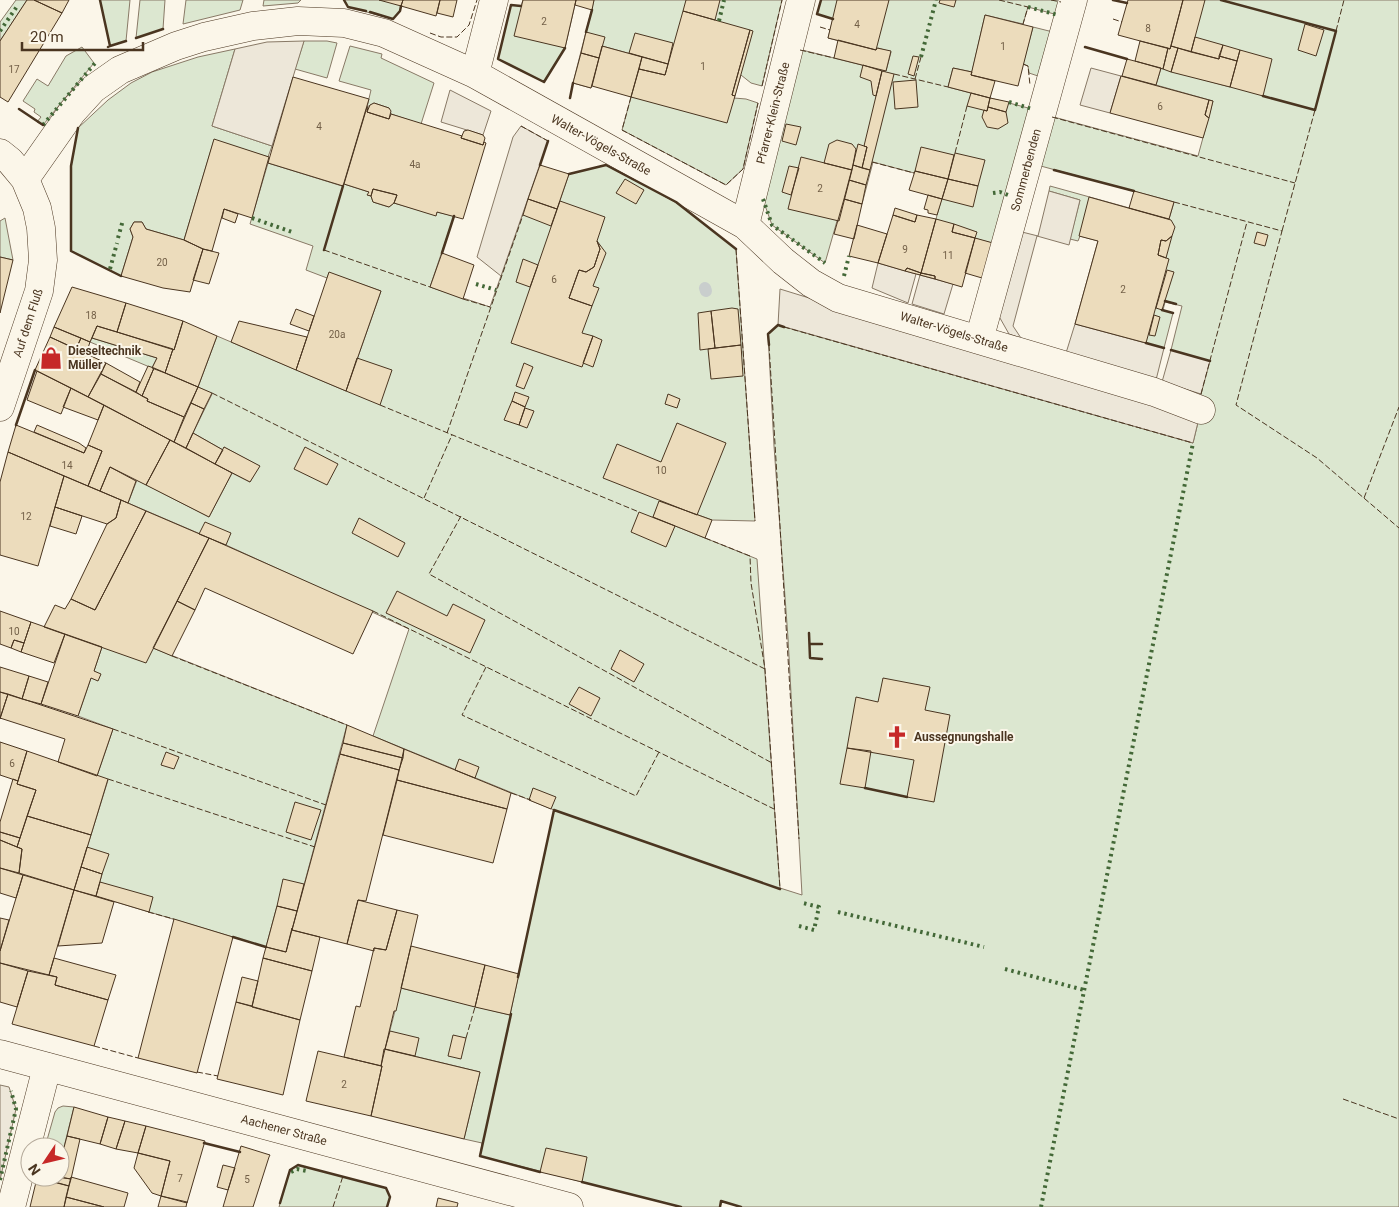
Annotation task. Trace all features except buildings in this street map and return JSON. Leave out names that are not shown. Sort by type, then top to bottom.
[{"type":"street","points":[[475,74],[494,0]]},
{"type":"street","name":"Pfarrer-Klein-Straße","points":[[745,225],[801,0]]},
{"type":"street","name":"Sommerbenden","points":[[979,340],[1072,0]]},
{"type":"street","name":"Walter-Vögels-Straße","points":[[25,179],[72,112],[93,89],[120,70],[154,54],[204,37],[253,26],[298,21],[344,23],[384,33],[475,74],[745,225],[811,283],[838,298],[1154,392],[1201,410]]},
{"type":"street","name":"Auf dem Fluß","points":[[0,153],[10,161],[25,179],[37,208],[43,260],[39,291],[0,407]]},
{"type":"street","name":"Aachener Straße","points":[[0,1054],[569,1207]]},
{"type":"street","points":[[11,1207],[47,1067]]},
{"type":"green space","points":[[16,0],[27,0],[0,41],[0,22]]},
{"type":"green space","points":[[100,0],[130,0],[126,41],[110,46]]},
{"type":"green space","points":[[140,0],[165,0],[163,29],[136,38]]},
{"type":"green space","points":[[186,0],[243,0],[240,10],[183,24]]},
{"type":"green space","points":[[264,0],[301,0],[298,3],[263,6]]},
{"type":"green space","points":[[344,0],[403,0],[400,11],[393,19],[348,7]]},
{"type":"green space","points":[[523,0],[576,0],[565,48],[544,82],[498,59],[511,5],[521,6]]},
{"type":"green space","points":[[594,0],[782,0],[762,86],[751,83],[741,75],[734,98],[758,103],[743,169],[726,185],[622,130],[642,57],[602,46],[591,88],[573,83]]},
{"type":"green space","points":[[821,0],[1062,0],[1058,15],[1028,7],[1023,24],[985,15],[972,72],[953,68],[948,87],[1032,109],[995,244],[952,232],[936,219],[947,179],[915,171],[914,173],[873,162],[862,204],[837,221],[825,263],[772,225],[762,197],[798,49],[886,71],[891,52],[828,38],[833,19],[817,14]]},
{"type":"green space","points":[[1183,0],[1399,0],[1399,1207],[741,1207],[722,1201],[720,1207],[681,1207],[480,1156],[482,1143],[464,1139],[480,1072],[385,1049],[401,988],[510,1015],[554,810],[373,736],[409,629],[226,545],[128,503],[137,480],[209,517],[232,473],[250,482],[259,466],[224,447],[223,450],[193,433],[212,394],[198,387],[217,336],[346,391],[381,291],[329,273],[327,278],[306,270],[313,246],[250,224],[268,163],[342,186],[344,184],[369,192],[368,195],[371,196],[373,202],[389,207],[394,203],[436,215],[437,212],[454,216],[430,287],[490,307],[528,199],[557,209],[569,174],[606,165],[676,202],[736,249],[755,521],[712,520],[660,501],[653,517],[757,559],[780,888],[802,895],[788,638],[768,334],[778,325],[1193,443],[1201,410],[1201,394],[1209,361],[1171,350],[1182,306],[1165,302],[1163,310],[1173,313],[1164,348],[1075,324],[1098,241],[1080,236],[1078,241],[1070,239],[1080,200],[1049,191],[1050,186],[1169,219],[1174,202],[1037,165],[1050,116],[1198,156],[1213,101],[1156,85],[1161,68],[1230,87],[1237,61],[1191,52]]},
{"type":"green space","points":[[1033,27],[1053,32],[1041,77],[1029,73],[1028,66],[1023,64]]},
{"type":"green space","points":[[304,41],[337,43],[327,78],[295,69]]},
{"type":"green space","points":[[350,46],[382,54],[381,58],[434,83],[421,124],[391,114],[389,108],[374,103],[367,107],[371,90],[339,81]]},
{"type":"green space","points":[[82,47],[94,63],[43,125],[37,122],[41,117],[34,112],[35,109],[23,101],[37,79],[48,86],[66,56]]},
{"type":"green space","points":[[235,49],[212,126],[272,146],[268,157],[214,140],[184,240],[146,229],[142,222],[134,222],[130,229],[133,237],[121,276],[71,251],[71,166],[78,128],[108,100],[131,83],[152,72],[198,57]]},
{"type":"green space","points":[[5,218],[13,260],[0,257],[0,221]]},
{"type":"green space","points":[[92,338],[157,358],[152,368],[90,342]]},
{"type":"green space","points":[[102,647],[153,648],[347,725],[297,911],[277,906],[266,947],[96,896],[102,874],[81,867],[108,780],[97,776],[113,729],[78,716],[91,678],[98,680],[100,675],[94,671]]},
{"type":"green space","points":[[63,1106],[74,1107],[66,1137],[48,1137],[55,1112]]},
{"type":"green space","points":[[298,1165],[386,1188],[390,1197],[387,1207],[279,1207],[290,1170]]},
{"type":"shaded area","points":[[304,41],[272,146],[212,126],[235,49],[267,42]]},
{"type":"shaded area","points":[[1091,68],[1121,76],[1110,113],[1080,105]]},
{"type":"shaded area","points":[[450,90],[491,111],[483,135],[441,122]]},
{"type":"shaded area","points":[[521,126],[548,141],[501,276],[477,257],[513,137]]},
{"type":"shaded area","points":[[1049,191],[1080,200],[1069,245],[1037,236],[1013,326],[1021,338],[1009,334],[996,311],[1018,231],[1038,236]]},
{"type":"shaded area","points":[[878,263],[916,274],[908,303],[872,288]]},
{"type":"shaded area","points":[[920,275],[953,284],[944,314],[912,304]]},
{"type":"shaded area","points":[[780,289],[1199,418],[1193,443],[778,325]]},
{"type":"shaded area","points":[[1075,324],[1164,348],[1156,380],[1066,353]]},
{"type":"shaded area","points":[[1171,350],[1210,361],[1201,394],[1162,382]]},
{"type":"shaded area","points":[[0,1085],[9,1087],[16,1109],[0,1180]]},
{"type":"hedge","points":[[719,21],[724,0]]},
{"type":"hedge","points":[[921,57],[936,0]]},
{"type":"hedge","points":[[0,31],[18,5]]},
{"type":"hedge","points":[[1028,7],[1058,15]]},
{"type":"hedge","points":[[43,125],[96,62]]},
{"type":"hedge","points":[[1009,102],[1032,109]]},
{"type":"hedge","points":[[993,193],[1000,192],[1008,195]]},
{"type":"hedge","points":[[763,199],[772,225],[825,263]]},
{"type":"hedge","points":[[252,218],[292,232]]},
{"type":"hedge","points":[[118,238],[123,220]]},
{"type":"hedge","points":[[110,269],[117,243]]},
{"type":"hedge","points":[[844,276],[849,256]]},
{"type":"hedge","points":[[476,284],[496,290]]},
{"type":"hedge","points":[[1041,1207],[1193,443]]},
{"type":"hedge","points":[[799,926],[814,930],[819,907],[803,903]]},
{"type":"hedge","points":[[838,912],[984,947]]},
{"type":"hedge","points":[[1005,969],[1084,990]]},
{"type":"hedge","points":[[0,1180],[16,1109],[11,1091]]},
{"type":"hedge","points":[[291,1172],[297,1169],[307,1171]]},
{"type":"fence","points":[[430,33],[441,37],[457,37],[469,25],[477,0]]},
{"type":"fence","points":[[762,86],[782,0]]},
{"type":"fence","points":[[999,0],[1028,7],[1023,24]]},
{"type":"fence","points":[[1051,0],[1061,2]]},
{"type":"fence","points":[[1336,31],[1344,0]]},
{"type":"fence","points":[[1113,19],[1122,22]]},
{"type":"fence","points":[[820,27],[830,30]]},
{"type":"fence","points":[[800,50],[834,58]]},
{"type":"fence","points":[[915,79],[921,57]]},
{"type":"fence","points":[[1023,64],[1028,66],[1030,85]]},
{"type":"fence","points":[[894,74],[948,87]]},
{"type":"fence","points":[[631,97],[622,130],[726,185],[743,169],[758,103]]},
{"type":"fence","points":[[955,153],[967,106]]},
{"type":"fence","points":[[1282,231],[1315,110]]},
{"type":"fence","points":[[1052,117],[1295,183]]},
{"type":"fence","points":[[521,126],[548,141]]},
{"type":"fence","points":[[872,162],[914,173]]},
{"type":"fence","points":[[1174,202],[1282,231],[1236,405],[1317,458],[1399,528]]},
{"type":"fence","points":[[447,433],[523,215]]},
{"type":"fence","points":[[1201,394],[1247,222]]},
{"type":"fence","points":[[736,249],[755,521]]},
{"type":"fence","points":[[324,250],[430,287]]},
{"type":"fence","points":[[463,299],[490,307]]},
{"type":"fence","points":[[784,327],[1193,443]]},
{"type":"fence","points":[[769,345],[799,839]]},
{"type":"fence","points":[[212,393],[765,669]]},
{"type":"fence","points":[[380,405],[639,512]]},
{"type":"fence","points":[[1364,498],[1399,407]]},
{"type":"fence","points":[[424,498],[452,435]]},
{"type":"fence","points":[[461,516],[429,574],[772,763]]},
{"type":"fence","points":[[705,538],[750,556],[751,583],[765,669],[780,889]]},
{"type":"fence","points":[[373,611],[774,809]]},
{"type":"fence","points":[[172,656],[347,725]]},
{"type":"fence","points":[[486,667],[462,715],[636,796],[659,752]]},
{"type":"fence","points":[[113,729],[326,805]]},
{"type":"fence","points":[[108,779],[315,847]]},
{"type":"fence","points":[[511,793],[531,800]]},
{"type":"fence","points":[[148,912],[174,919]]},
{"type":"fence","points":[[466,1038],[475,1007]]},
{"type":"fence","points":[[94,1046],[138,1058]]},
{"type":"fence","points":[[197,1072],[218,1076]]},
{"type":"fence","points":[[1343,1099],[1399,1119]]},
{"type":"fence","points":[[333,1207],[343,1176]]},
{"type":"wall","points":[[100,0],[110,46],[108,47]]},
{"type":"wall","points":[[344,0],[348,7],[366,11]]},
{"type":"wall","points":[[821,0],[817,14],[833,19]]},
{"type":"wall","points":[[1113,0],[1127,3]]},
{"type":"wall","points":[[1221,0],[1336,31],[1315,110],[1263,96]]},
{"type":"wall","points":[[521,6],[511,5],[498,59],[544,82],[565,48]]},
{"type":"wall","points":[[370,12],[393,19],[400,11],[401,6]]},
{"type":"wall","points":[[586,32],[592,10]]},
{"type":"wall","points":[[136,38],[163,29]]},
{"type":"wall","points":[[110,46],[126,41]]},
{"type":"wall","points":[[1085,47],[1127,59]]},
{"type":"wall","points":[[570,98],[573,83]]},
{"type":"wall","points":[[19,109],[43,125]]},
{"type":"wall","points":[[78,128],[71,166],[71,251],[121,276]]},
{"type":"wall","points":[[540,165],[548,141]]},
{"type":"wall","points":[[569,174],[606,165],[676,202],[736,249]]},
{"type":"wall","points":[[1054,170],[1134,191]]},
{"type":"wall","points":[[324,250],[343,186]]},
{"type":"wall","points":[[442,253],[454,216]]},
{"type":"wall","points":[[1165,301],[1176,304]]},
{"type":"wall","points":[[1162,310],[1173,313]]},
{"type":"wall","points":[[769,345],[768,334],[778,325],[784,327]]},
{"type":"wall","points":[[1146,343],[1164,348]]},
{"type":"wall","points":[[1171,350],[1210,361]]},
{"type":"wall","points":[[16,425],[35,370]]},
{"type":"wall","points":[[809,633],[810,658],[822,659]]},
{"type":"wall","points":[[810,644],[822,644]]},
{"type":"wall","points":[[865,788],[907,797]]},
{"type":"wall","points":[[518,977],[554,810],[780,889]]},
{"type":"wall","points":[[233,937],[266,947]]},
{"type":"wall","points":[[511,1014],[480,1156],[540,1172]]},
{"type":"wall","points":[[204,1143],[240,1152]]},
{"type":"wall","points":[[280,1203],[290,1170],[298,1165],[386,1188],[390,1197],[387,1207]]},
{"type":"wall","points":[[582,1182],[681,1207]]},
{"type":"wall","points":[[720,1207],[721,1201],[741,1207]]},
{"type":"place","name":"Dieseltechnik Müller","points":[[51,358]]},
{"type":"place","name":"Aussegnungshalle","points":[[897,737]]}]
